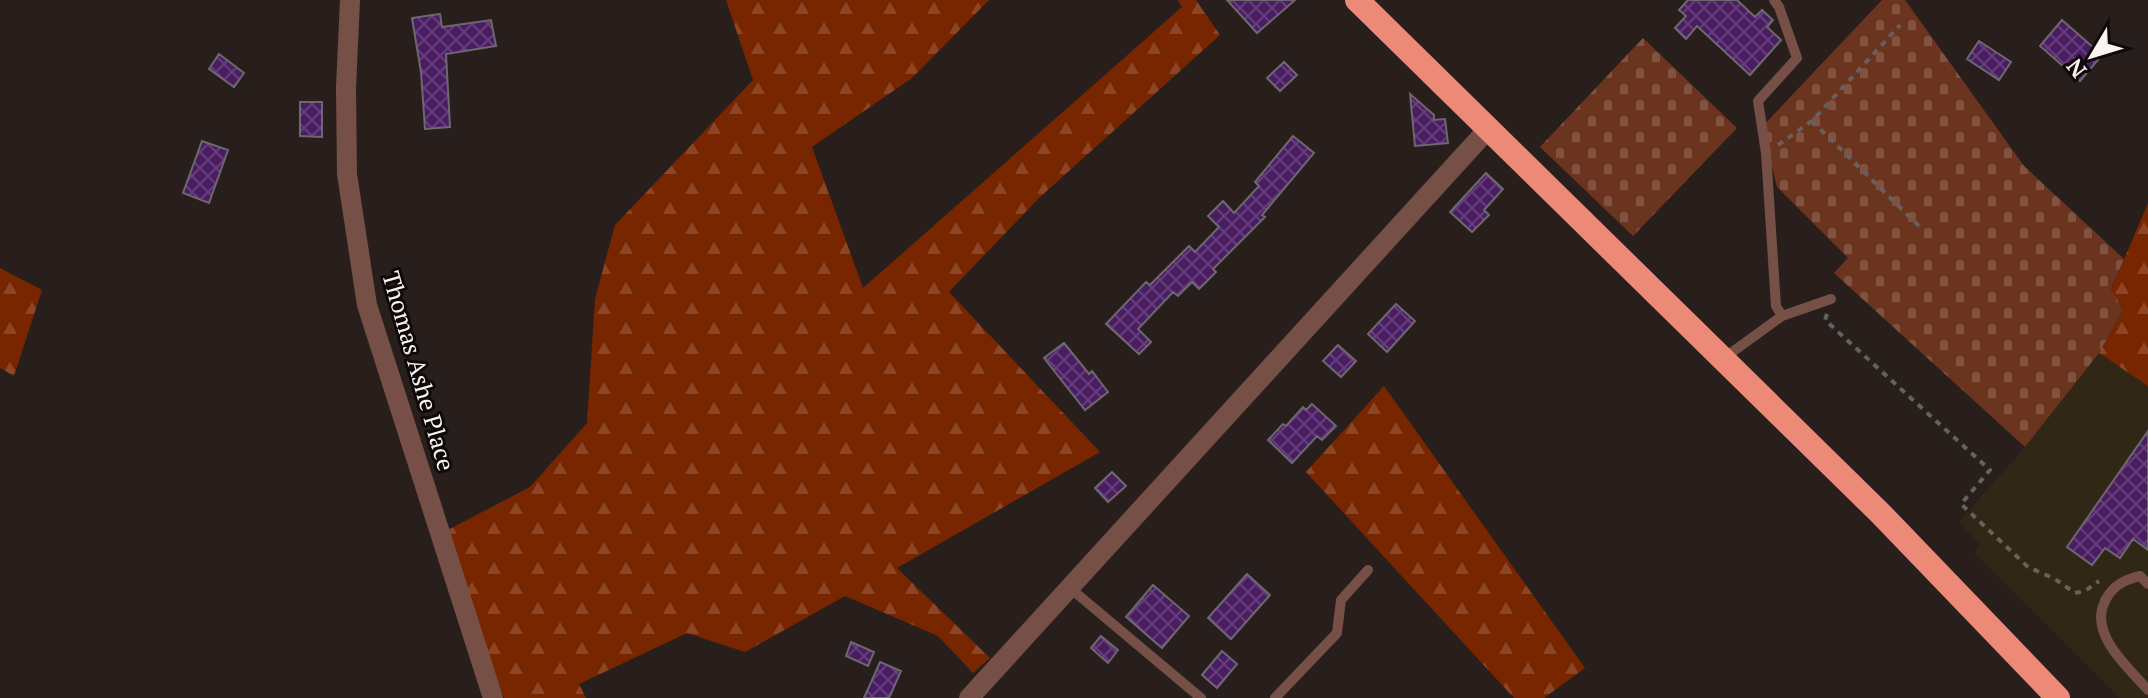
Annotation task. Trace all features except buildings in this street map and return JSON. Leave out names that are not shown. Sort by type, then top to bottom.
[{"type":"highway","points":[[1357,0],[1880,513],[2058,698]]},
{"type":"street","name":"Thomas Ashe Place","points":[[350,0],[346,88],[347,174],[367,305],[493,698]]},
{"type":"street","points":[[969,698],[1489,128]]},
{"type":"lane","points":[[1774,0],[1797,58],[1758,101],[1766,153],[1776,306],[1782,316]]},
{"type":"lane","points":[[1724,358],[1782,316],[1831,299]]},
{"type":"lane","points":[[1275,698],[1337,633],[1341,600],[1368,570]]},
{"type":"lane","points":[[2148,584],[2140,576],[2124,580],[2107,595],[2100,614],[2103,633],[2118,656],[2148,690]]},
{"type":"lane","points":[[1070,588],[1201,698]]},
{"type":"path","points":[[1766,153],[1812,121],[1900,25]]},
{"type":"path","points":[[1812,121],[1923,230]]},
{"type":"path","points":[[1831,299],[1825,320],[1990,470],[1961,504],[2028,567],[2055,579],[2075,593],[2085,591],[2108,575]]},
{"type":"shaded area","points":[[2099,353],[2148,386],[2148,698],[2120,698],[1974,553],[1980,544],[1959,522],[2025,447]]},
{"type":"green space","points":[[726,0],[989,0],[912,78],[812,147],[863,288],[1182,7],[1178,0],[1196,0],[1220,35],[1039,198],[949,292],[1100,452],[897,568],[990,658],[973,673],[938,636],[845,596],[745,652],[687,633],[579,684],[586,698],[504,698],[444,532],[530,487],[587,423],[595,299],[615,225],[753,80]]},
{"type":"green space","points":[[1882,0],[1905,0],[2024,166],[2124,259],[2111,289],[2123,310],[2099,353],[2025,447],[1834,273],[1848,258],[1777,187],[1762,127]]},
{"type":"green space","points":[[1643,38],[1737,128],[1633,236],[1540,147]]},
{"type":"green space","points":[[2148,203],[2148,386],[2099,353],[2123,310],[2111,290]]},
{"type":"green space","points":[[0,268],[42,290],[14,376],[0,368]]},
{"type":"green space","points":[[1384,386],[1585,668],[1544,698],[1514,698],[1306,472]]}]
